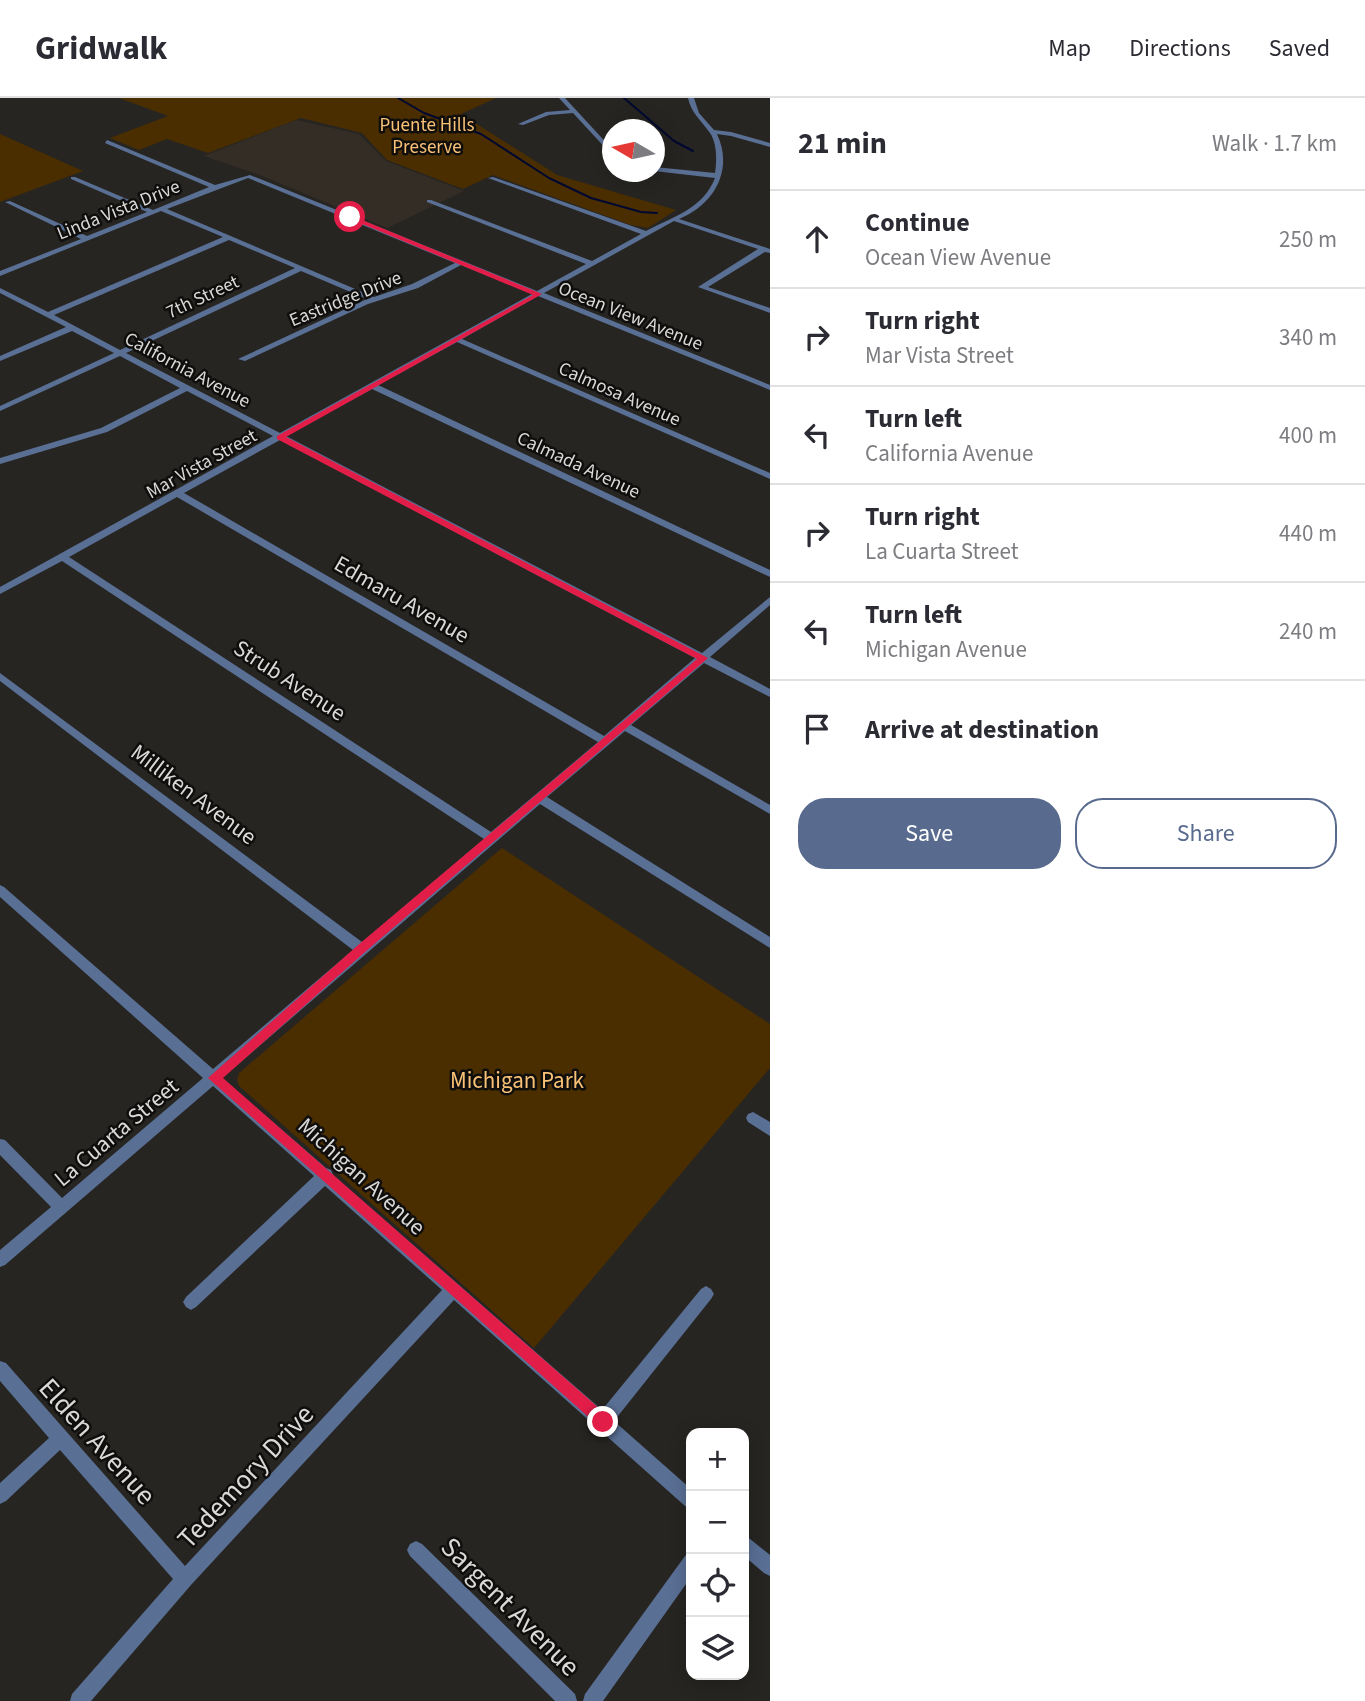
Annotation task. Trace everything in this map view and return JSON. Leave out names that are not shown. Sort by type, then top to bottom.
[{"type":"street","points":[[562,98],[602,141]]},
{"type":"street","points":[[665,170],[717,174],[719,150],[713,132],[696,114],[691,98]]},
{"type":"street","points":[[522,124],[548,113],[574,111]]},
{"type":"street","points":[[713,132],[770,145]]},
{"type":"street","points":[[107,142],[215,187]]},
{"type":"street","name":"Mar Vista Street","points":[[0,591],[673,219],[688,214],[705,202],[718,183],[717,174]]},
{"type":"street","name":"Linda Vista Drive","points":[[0,274],[248,176]]},
{"type":"street","name":"Ocean View Avenue","points":[[248,176],[770,388]]},
{"type":"street","points":[[73,178],[228,237],[376,300]]},
{"type":"street","points":[[491,178],[648,234]]},
{"type":"street","points":[[429,201],[593,264]]},
{"type":"street","points":[[8,202],[87,239]]},
{"type":"street","points":[[673,219],[767,250]]},
{"type":"street","points":[[48,315],[228,237]]},
{"type":"street","points":[[702,287],[767,250]]},
{"type":"street","name":"Eastridge Drive","points":[[243,359],[365,302],[415,286],[460,263]]},
{"type":"street","name":"7th Street","points":[[119,353],[299,269]]},
{"type":"street","points":[[702,287],[770,311]]},
{"type":"street","name":"California Avenue","points":[[0,290],[770,693]]},
{"type":"street","points":[[0,359],[71,328]]},
{"type":"street","name":"Calmosa Avenue","points":[[457,339],[770,476]]},
{"type":"street","points":[[0,409],[119,353]]},
{"type":"street","name":"Calmada Avenue","points":[[373,386],[770,574]]},
{"type":"street","points":[[0,461],[104,430],[186,387]]},
{"type":"street","name":"Edmaru Avenue","points":[[177,493],[605,741]]},
{"type":"street","name":"Strub Avenue","points":[[63,557],[494,839]]},
{"type":"street","name":"La Cuarta Street","points":[[0,1260],[770,600]]},
{"type":"street","name":"Milliken Avenue","points":[[0,676],[361,949]]},
{"type":"street","points":[[623,725],[770,810]]},
{"type":"street","points":[[540,798],[770,943]]},
{"type":"street","name":"Michigan Avenue","points":[[0,890],[686,1496]]},
{"type":"street","points":[[753,1118],[770,1130]]},
{"type":"street","points":[[0,1145],[60,1206]]},
{"type":"street","points":[[191,1302],[326,1175]]},
{"type":"street","name":"Tedemory Drive","points":[[79,1701],[186,1578],[453,1290]]},
{"type":"street","points":[[603,1422],[706,1294]]},
{"type":"street","name":"Elden Avenue","points":[[0,1369],[186,1578]]},
{"type":"street","points":[[0,1495],[61,1437]]},
{"type":"street","points":[[749,1549],[770,1567]]},
{"type":"street","name":"Sargent Avenue","points":[[416,1550],[568,1701]]},
{"type":"street","points":[[593,1701],[686,1569]]},
{"type":"shaded area","points":[[296,120],[359,134],[386,161],[464,191],[387,228],[260,175],[204,156]]},
{"type":"green space","name":"Puente Hills Preserve","points":[[119,98],[496,98],[461,114],[557,175],[676,210],[648,228],[631,225],[493,175],[463,189],[387,160],[362,133],[301,118],[208,153],[167,139],[139,150],[110,138],[168,116]]},
{"type":"green space","points":[[0,134],[83,171],[0,202]]},
{"type":"green space","name":"Michigan Park","points":[[502,848],[770,1024],[770,1068],[534,1348],[239,1086],[237,1080],[239,1073]]},
{"type":"waterway","points":[[398,98],[424,113],[481,134],[549,178],[591,198],[641,212],[657,213]]},
{"type":"waterway","points":[[624,98],[674,141],[693,151]]},
{"type":"route","points":[[350,217],[539,294],[280,437],[703,658],[214,1078],[603,1422]]}]
